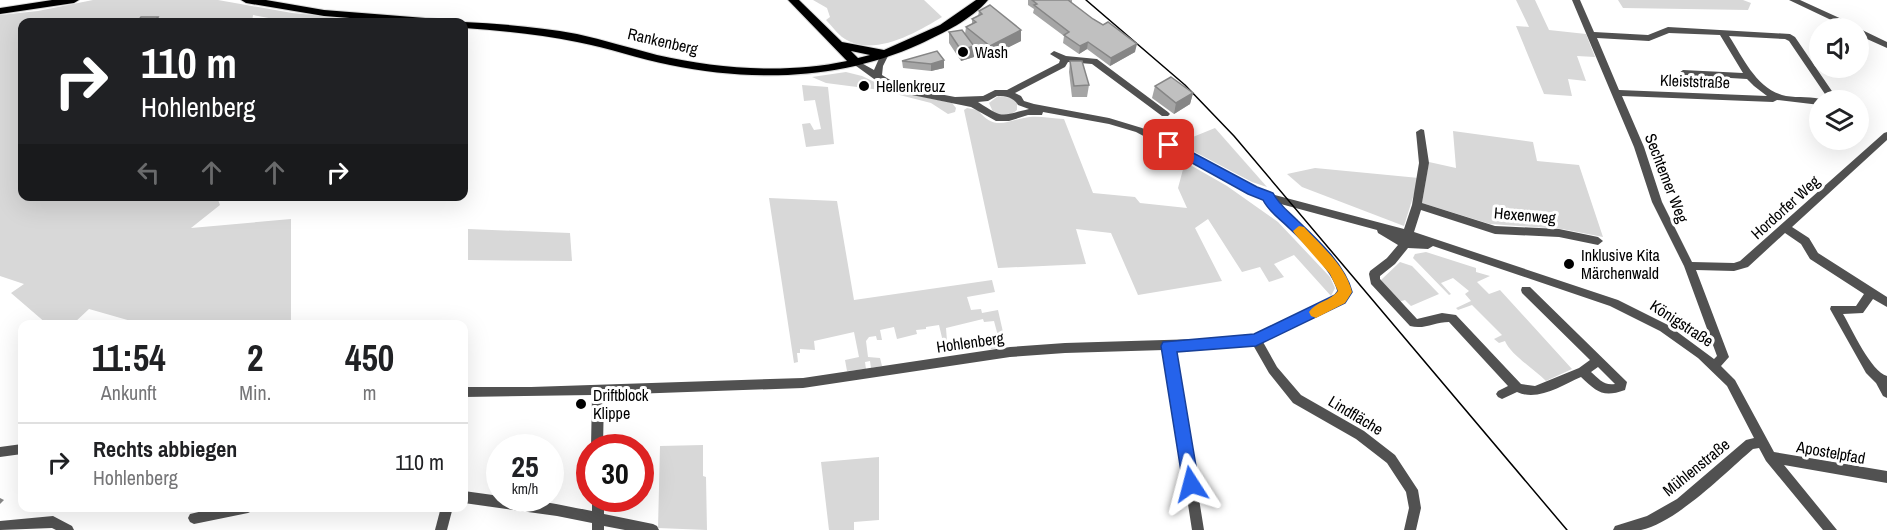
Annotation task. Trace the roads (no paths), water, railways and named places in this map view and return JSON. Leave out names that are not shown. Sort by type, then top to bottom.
[{"type":"main road","points":[[0,11],[74,0]]},
{"type":"main road","points":[[246,0],[324,13],[387,18]]},
{"type":"main road","points":[[794,0],[856,63]]},
{"type":"main road","name":"Rankenberg","points":[[468,24],[567,36],[668,61],[726,71],[796,73],[856,63],[885,54],[956,21],[983,0]]},
{"type":"main road","points":[[838,47],[885,54]]},
{"type":"main road","points":[[828,68],[838,47]]},
{"type":"street","name":"Sechtemer Weg","points":[[1576,0],[1639,147],[1656,202],[1689,266],[1723,357],[1715,365]]},
{"type":"street","points":[[1793,0],[1832,18]]},
{"type":"street","points":[[1592,35],[1649,38],[1668,30],[1778,34],[1792,39],[1826,90]]},
{"type":"street","points":[[1723,33],[1758,87],[1786,100],[1809,101]]},
{"type":"street","points":[[1869,36],[1887,45]]},
{"type":"street","points":[[877,77],[885,54]]},
{"type":"street","points":[[1054,54],[1065,59],[1094,61],[1165,114]]},
{"type":"street","points":[[984,103],[995,93],[1008,93],[1062,65],[1065,59]]},
{"type":"street","name":"Königstraße","points":[[856,63],[877,77],[912,92],[984,103],[990,115],[1002,119],[1019,105]]},
{"type":"street","points":[[1683,73],[1750,76]]},
{"type":"street","points":[[1019,105],[1027,84]]},
{"type":"street","name":"Königstraße","points":[[1008,93],[1019,105],[1108,121],[1139,130],[1268,196],[1372,225],[1406,239],[1437,246],[1625,308],[1664,328],[1715,365],[1731,383],[1770,458],[1831,530]]},
{"type":"street","name":"Kleiststraße","points":[[1616,93],[1773,99]]},
{"type":"street","points":[[1421,132],[1424,163],[1417,205],[1406,239],[1391,261],[1374,274],[1380,287],[1413,323],[1418,325],[1446,315],[1452,318],[1517,387],[1533,392],[1584,370],[1596,362],[1596,358]]},
{"type":"street","name":"Hordorfer Weg","points":[[1689,266],[1741,265],[1887,135]]},
{"type":"street","name":"Hohlenberg","points":[[468,392],[803,383],[1010,352],[1256,340],[1340,299],[1345,292],[1343,283],[1335,271],[1294,225],[1272,206],[1268,196]]},
{"type":"street","name":"Hexenweg","points":[[1417,205],[1495,230],[1559,233],[1598,241]]},
{"type":"street","points":[[1785,227],[1805,241],[1814,256],[1887,303]]},
{"type":"street","points":[[1526,290],[1621,382],[1621,387],[1612,392],[1605,391],[1584,370]]},
{"type":"street","points":[[1871,293],[1859,310],[1835,309],[1870,370],[1883,380],[1887,393]]},
{"type":"street","name":"Lindfläche","points":[[1256,340],[1273,370],[1297,399],[1360,435],[1391,459],[1412,490],[1415,508],[1410,530]]},
{"type":"street","points":[[1168,346],[1198,530]]},
{"type":"street","points":[[1502,394],[1517,387]]},
{"type":"street","points":[[597,434],[598,390]]},
{"type":"street","name":"Mühlenstraße","points":[[1619,530],[1653,526],[1750,444],[1760,442]]},
{"type":"street","points":[[0,452],[18,450]]},
{"type":"street","name":"Apostelpfad","points":[[1770,458],[1887,477]]},
{"type":"street","points":[[468,498],[557,510],[598,525],[653,530]]},
{"type":"street","points":[[194,518],[223,512]]},
{"type":"street","points":[[441,530],[446,512]]},
{"type":"street","points":[[0,527],[53,522],[68,530]]},
{"type":"tram line","points":[[1086,0],[1185,85],[1234,136],[1567,530]]},
{"type":"place","name":"Wash","points":[[963,52]]},
{"type":"place","name":"Hellenkreuz","points":[[864,86]]},
{"type":"place","name":"Inklusive Kita Märchenwald","points":[[1569,264]]},
{"type":"place","name":"Driftblock Klippe","points":[[581,404]]}]
